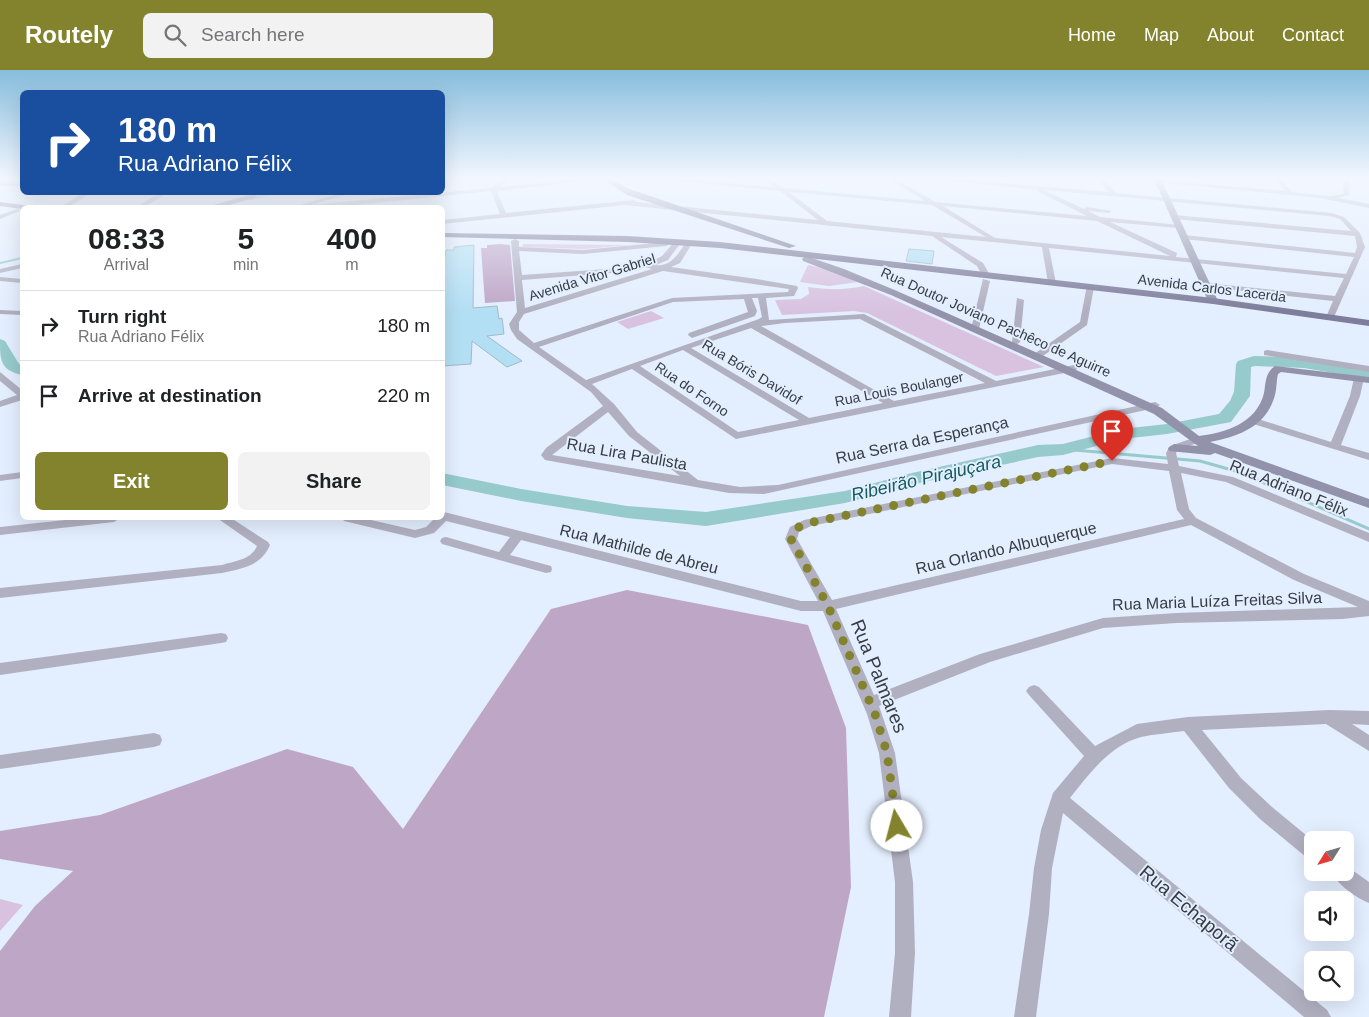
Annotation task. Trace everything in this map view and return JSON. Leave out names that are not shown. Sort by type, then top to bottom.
[{"type":"main road","points":[[719,223],[741,231],[746,235]]},
{"type":"main road","points":[[719,223],[798,251]]},
{"type":"main road","points":[[1177,223],[1213,301]]},
{"type":"main road","points":[[445,235],[517,242],[677,243],[741,249],[798,251]]},
{"type":"main road","points":[[720,244],[746,235]]},
{"type":"main road","points":[[741,249],[746,235]]},
{"type":"main road","points":[[445,240],[677,243]]},
{"type":"main road","points":[[688,244],[720,244],[778,256],[798,251]]},
{"type":"main road","name":"Avenida Carlos Lacerda","points":[[798,251],[824,257],[989,278]]},
{"type":"main road","name":"Avenida Carlos Lacerda","points":[[778,256],[838,264],[866,272],[1052,282],[1213,301],[1369,323]]},
{"type":"main road","points":[[824,257],[838,264]]},
{"type":"main road","name":"Rua Doutor Joviano Pachêco de Aguirre","points":[[806,259],[976,327],[1071,369],[1174,418],[1198,439]]},
{"type":"main road","name":"Rua Doutor Joviano Pachêco de Aguirre","points":[[866,272],[976,327],[1016,342],[1039,355]]},
{"type":"main road","points":[[1177,450],[1198,439],[1242,430],[1254,421],[1268,401],[1273,372],[1279,368],[1364,379]]},
{"type":"main road","points":[[1235,455],[1242,430]]},
{"type":"main road","points":[[1198,439],[1235,455],[1369,504]]},
{"type":"main road","points":[[1198,439],[1235,455]]},
{"type":"street","points":[[827,223],[1347,276]]},
{"type":"street","points":[[967,223],[996,240]]},
{"type":"street","points":[[1109,223],[1181,258]]},
{"type":"street","points":[[1142,223],[1178,226]]},
{"type":"street","points":[[1241,223],[1358,234]]},
{"type":"street","points":[[1330,317],[1336,299],[1361,247],[1358,234],[1347,223]]},
{"type":"street","points":[[932,234],[980,265],[989,278],[976,327]]},
{"type":"street","points":[[1184,237],[1358,255]]},
{"type":"street","points":[[666,244],[583,252],[517,242],[521,307],[513,324],[514,330],[581,380],[610,406],[616,417],[633,434],[695,482]]},
{"type":"street","points":[[637,248],[648,243]]},
{"type":"street","name":"Avenida Vitor Gabriel","points":[[521,307],[646,266],[665,258],[677,243]]},
{"type":"street","name":"Avenida Vitor Gabriel","points":[[521,307],[664,268],[677,261],[688,244]]},
{"type":"street","points":[[1045,246],[1052,282]]},
{"type":"street","points":[[533,346],[672,300],[791,294],[794,288],[646,266]]},
{"type":"street","points":[[0,271],[20,267]]},
{"type":"street","points":[[518,278],[636,269]]},
{"type":"street","points":[[0,279],[20,280]]},
{"type":"street","points":[[1206,285],[1336,299]]},
{"type":"street","points":[[1039,355],[1084,322],[1090,287]]},
{"type":"street","points":[[581,380],[751,325],[766,318],[762,296]]},
{"type":"street","points":[[581,380],[673,341],[752,314],[753,311],[747,297]]},
{"type":"street","points":[[1016,342],[1020,300]]},
{"type":"street","points":[[0,312],[20,313]]},
{"type":"street","points":[[751,325],[785,320],[862,317],[995,384]]},
{"type":"street","points":[[740,319],[747,321],[891,404]]},
{"type":"street","name":"Rua Bóris Davidof","points":[[684,347],[807,421]]},
{"type":"street","points":[[1267,353],[1369,369]]},
{"type":"street","name":"Rua do Forno","points":[[632,365],[736,436]]},
{"type":"street","name":"Rua Louis Boulanger","points":[[736,436],[1071,369]]},
{"type":"street","points":[[0,375],[20,394]]},
{"type":"street","points":[[1335,446],[1355,396],[1364,379]]},
{"type":"street","points":[[0,392],[8,384]]},
{"type":"street","points":[[0,404],[20,397]]},
{"type":"street","name":"Rua Lira Paulista","points":[[610,406],[550,450],[546,455],[549,458],[695,482]]},
{"type":"street","name":"Rua Serra da Esperança","points":[[695,482],[739,492],[764,491],[1151,406]]},
{"type":"street","points":[[1254,421],[1369,457]]},
{"type":"street","points":[[1198,439],[1177,450],[1173,467],[1184,510],[1192,521],[1299,577],[1369,606]]},
{"type":"street","name":"Rua Adriano Félix","points":[[791,539],[794,530],[808,523],[1101,462],[1129,462],[1173,467],[1239,482],[1369,538]]},
{"type":"street","points":[[0,478],[20,475]]},
{"type":"street","name":"Rua Mathilde de Abreu","points":[[445,516],[800,606],[828,606]]},
{"type":"street","points":[[0,531],[96,520]]},
{"type":"street","points":[[0,593],[222,568],[248,562],[257,557],[264,545],[226,520]]},
{"type":"street","points":[[356,520],[415,534],[430,530],[440,520]]},
{"type":"street","name":"Rua Orlando Albuquerque","points":[[828,606],[1192,521]]},
{"type":"street","points":[[502,557],[518,535]]},
{"type":"street","name":"Rua Palmares","points":[[791,539],[828,606],[870,703],[887,753],[904,882],[905,953],[900,1017]]},
{"type":"street","points":[[446,541],[546,569]]},
{"type":"street","name":"Rua Maria Luíza Freitas Silva","points":[[870,703],[985,658],[1103,623],[1176,618],[1343,614],[1369,611]]},
{"type":"street","points":[[0,669],[221,638]]},
{"type":"street","points":[[1034,691],[1094,756]]},
{"type":"street","points":[[1329,718],[1369,744]]},
{"type":"street","points":[[1025,1017],[1039,914],[1043,868],[1050,830],[1059,799],[1094,756],[1110,745],[1138,731],[1188,724],[1369,718]]},
{"type":"street","points":[[1188,724],[1235,782],[1266,813],[1304,844]]},
{"type":"street","points":[[0,762],[154,740]]},
{"type":"street","name":"Rua Echaporã","points":[[1059,799],[1320,1017]]},
{"type":"street","points":[[1352,881],[1369,894]]},
{"type":"shaded area","points":[[523,244],[631,245],[585,249],[522,247]]},
{"type":"shaded area","points":[[487,245],[510,245],[515,301],[485,303],[481,248],[487,248]]},
{"type":"shaded area","points":[[808,265],[831,270],[858,282],[829,286],[800,282]]},
{"type":"shaded area","points":[[864,286],[1044,367],[996,376],[867,313],[854,311],[782,315],[775,300],[801,299],[809,294],[808,287],[836,289]]},
{"type":"shaded area","points":[[651,311],[664,318],[628,329],[617,322]]},
{"type":"shaded area","points":[[627,590],[808,625],[846,728],[851,887],[824,1017],[0,1017],[0,951],[35,906],[73,871],[0,859],[0,831],[100,815],[287,749],[353,767],[403,829],[551,609]]},
{"type":"shaded area","points":[[0,899],[23,905],[0,931]]},
{"type":"building","points":[[474,245],[473,308],[497,306],[499,319],[502,318],[504,334],[487,336],[522,361],[507,367],[472,341],[471,364],[445,366],[445,256],[446,250],[454,250],[454,247]]},
{"type":"building","points":[[909,249],[934,251],[932,264],[906,261]]},
{"type":"waterway","points":[[0,263],[20,258]]},
{"type":"waterway","name":"Ribeirão Pirajuçara","points":[[0,344],[13,367],[20,369]]},
{"type":"waterway","name":"Ribeirão Pirajuçara","points":[[445,480],[521,495],[627,512],[706,519],[845,497],[912,479],[1038,451],[1063,449],[1121,434],[1167,429],[1225,418],[1237,404],[1243,392],[1244,364],[1254,361],[1286,361],[1369,374]]},
{"type":"waterway","points":[[1063,449],[1200,461],[1239,472],[1369,529]]},
{"type":"route","points":[[897,826],[887,753],[875,714],[828,606],[791,539],[791,534],[794,530],[808,523],[1112,461]]}]
